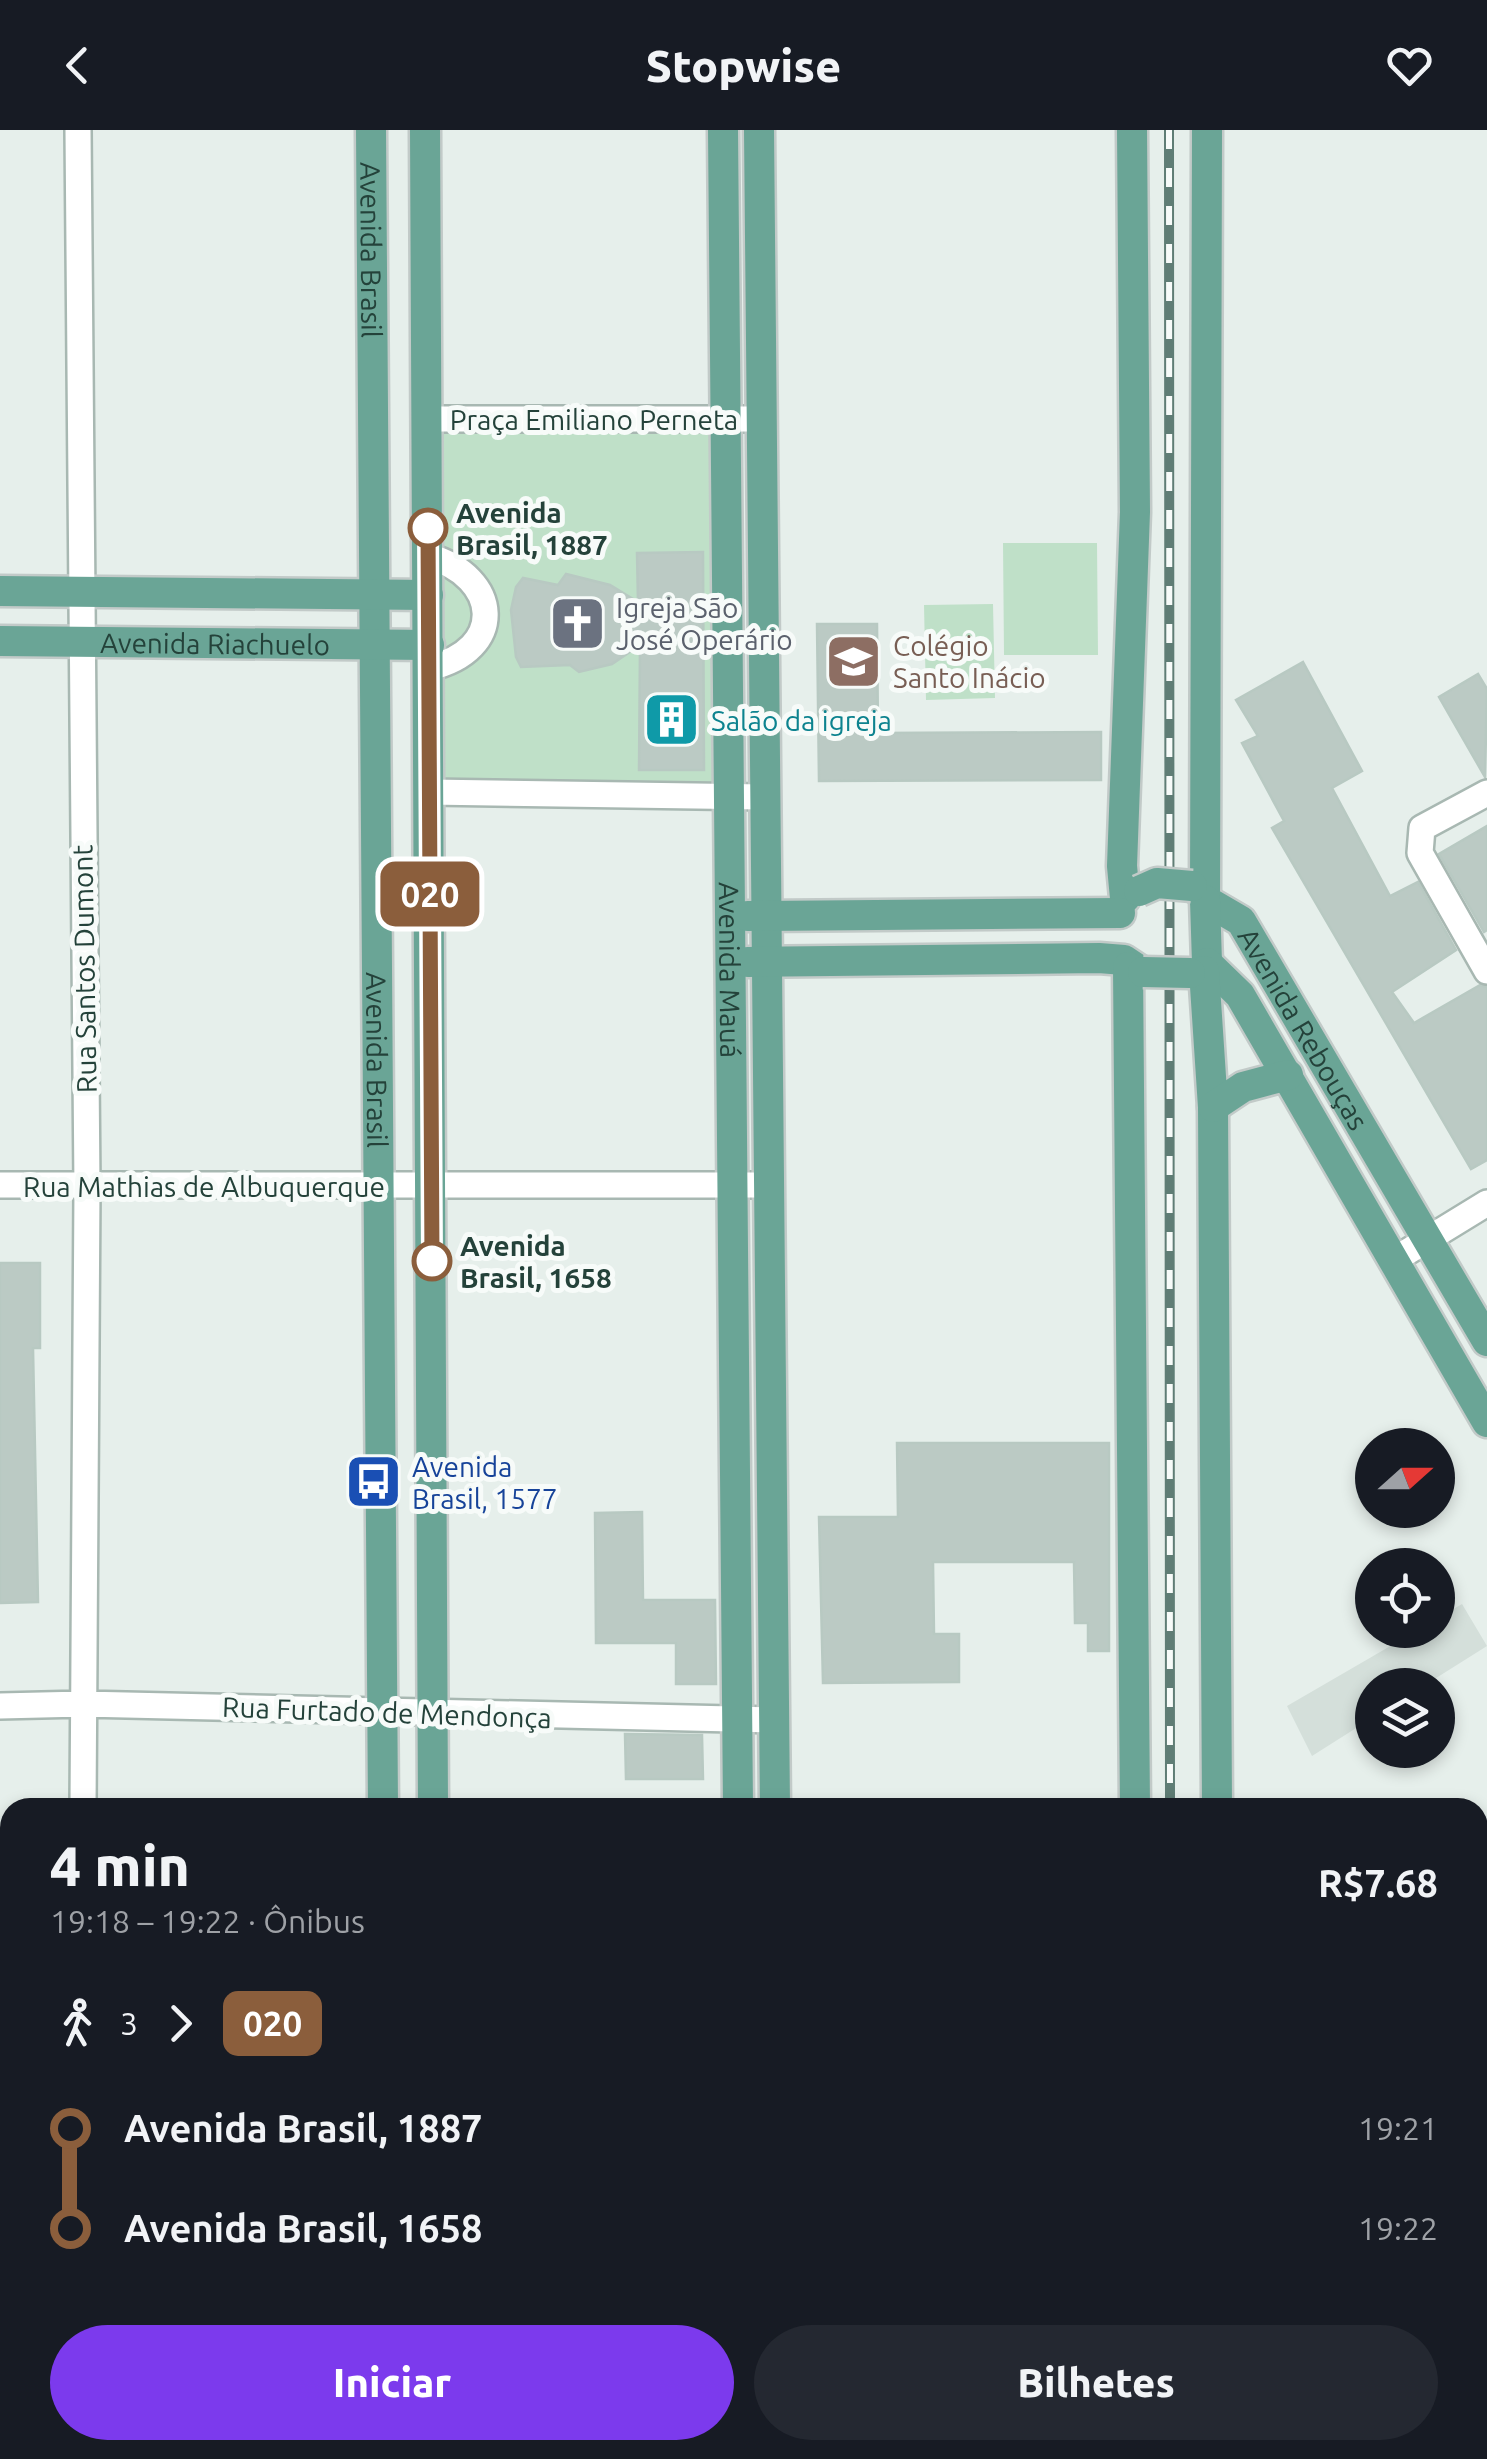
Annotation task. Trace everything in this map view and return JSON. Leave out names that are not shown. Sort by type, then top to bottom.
[{"type":"main road","name":"Avenida Brasil","points":[[371,130],[383,1798]]},
{"type":"main road","name":"Avenida Brasil","points":[[425,130],[433,1798]]},
{"type":"main road","name":"Avenida Mauá","points":[[723,130],[729,418],[738,1798]]},
{"type":"main road","name":"Avenida Mauá","points":[[759,130],[775,1798]]},
{"type":"main road","points":[[1132,130],[1135,512],[1122,866],[1132,966],[1135,1798]]},
{"type":"main road","points":[[1206,130],[1200,969],[1213,1108],[1217,1798]]},
{"type":"main road","name":"Avenida Riachuelo","points":[[0,591],[428,596]]},
{"type":"main road","name":"Avenida Riachuelo","points":[[0,642],[373,644],[429,657]]},
{"type":"main road","points":[[730,916],[943,914],[1128,900],[1157,883],[1201,893]]},
{"type":"main road","name":"Avenida Rebouças","points":[[1201,893],[1241,921],[1487,1340]]},
{"type":"main road","points":[[943,914],[944,960]]},
{"type":"main road","points":[[730,962],[944,960],[1200,969]]},
{"type":"main road","name":"Avenida Rebouças","points":[[1200,969],[1240,995],[1487,1422]]},
{"type":"main road","points":[[1213,1108],[1243,1087],[1288,1076]]},
{"type":"street","name":"Rua Santos Dumont","points":[[78,130],[87,1188],[83,1798]]},
{"type":"street","name":"Praça Emiliano Perneta","points":[[427,419],[762,418]]},
{"type":"street","points":[[428,556],[468,574],[482,594],[486,617],[479,642],[465,656],[429,657]]},
{"type":"street","points":[[429,792],[766,796]]},
{"type":"street","points":[[1487,793],[1422,828],[1420,853],[1487,971]]},
{"type":"street","name":"Rua Mathias de Albuquerque","points":[[0,1186],[768,1185]]},
{"type":"street","points":[[1394,1260],[1487,1203]]},
{"type":"street","name":"Rua Furtado de Mendonça","points":[[0,1706],[83,1704],[774,1720]]},
{"type":"shaded area","points":[[1462,1604],[1487,1646],[1452,1668],[1355,1668],[1355,1729],[1312,1756],[1287,1706],[1387,1648],[1455,1648],[1455,1608]]},
{"type":"green space","points":[[729,418],[730,796],[429,792],[427,419]]},
{"type":"green space","points":[[1003,543],[1097,543],[1098,655],[1004,655]]},
{"type":"green space","points":[[993,604],[995,698],[926,700],[924,605]]},
{"type":"building","points":[[703,552],[704,770],[639,770],[640,645],[612,664],[579,672],[570,665],[521,667],[516,657],[511,610],[516,587],[523,578],[558,585],[566,574],[610,585],[638,602],[637,553]]},
{"type":"building","name":"Colégio Santo Inácio","points":[[817,624],[877,624],[878,733],[1101,732],[1101,780],[819,781]]},
{"type":"building","points":[[1303,662],[1362,771],[1332,788],[1390,896],[1418,882],[1456,950],[1392,992],[1414,1023],[1480,985],[1487,987],[1487,1160],[1471,1169],[1272,828],[1284,821],[1242,743],[1258,736],[1236,700]]},
{"type":"building","points":[[1478,674],[1487,689],[1485,777],[1439,697]]},
{"type":"building","points":[[1487,826],[1487,930],[1484,932],[1439,854]]},
{"type":"building","points":[[0,1263],[40,1263],[40,1348],[33,1348],[38,1602],[0,1603]]},
{"type":"building","points":[[897,1443],[1109,1443],[1109,1651],[1088,1651],[1088,1623],[1075,1623],[1074,1562],[933,1562],[934,1634],[959,1634],[959,1682],[823,1683],[819,1517],[898,1517]]},
{"type":"building","points":[[642,1512],[643,1600],[715,1600],[716,1684],[676,1684],[676,1643],[596,1643],[595,1513]]},
{"type":"building","points":[[625,1734],[702,1735],[703,1779],[626,1779]]},
{"type":"railway","points":[[1169,130],[1170,1798]]},
{"type":"bus line","name":"020","points":[[428,528],[432,1261]]},
{"type":"place","name":"Avenida Brasil, 1887","points":[[428,528]]},
{"type":"place","name":"Igreja São José Operário","points":[[577,623]]},
{"type":"place","name":"Colégio Santo Inácio","points":[[854,661]]},
{"type":"place","name":"Salão da igreja","points":[[672,720]]},
{"type":"place","name":"Avenida Brasil, 1658","points":[[432,1261]]},
{"type":"place","name":"Avenida Brasil, 1577","points":[[373,1482]]}]
